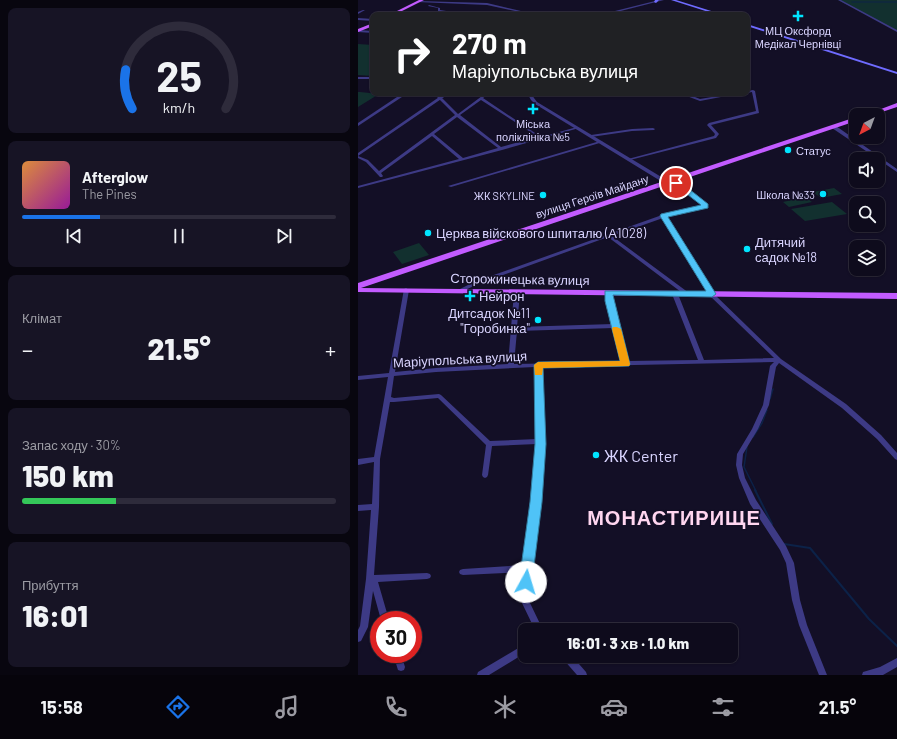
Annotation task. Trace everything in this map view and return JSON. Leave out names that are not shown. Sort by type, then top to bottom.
[{"type":"main road","points":[[667,0],[705,12]]},
{"type":"main road","points":[[673,0],[712,12]]},
{"type":"main road","points":[[397,12],[420,1]]},
{"type":"main road","points":[[358,31],[370,25]]},
{"type":"main road","points":[[750,25],[897,72]]},
{"type":"main road","points":[[885,109],[897,105]]},
{"type":"main road","name":"вулиця Героїв Майдану","points":[[358,286],[849,122]]},
{"type":"main road","name":"Сторожинецька вулиця","points":[[358,290],[897,296]]},
{"type":"street","points":[[454,2],[461,0]]},
{"type":"street","points":[[613,12],[663,0]]},
{"type":"street","points":[[839,0],[897,31]]},
{"type":"street","points":[[420,1],[487,4],[523,12]]},
{"type":"street","points":[[429,6],[439,8],[439,11],[446,12]]},
{"type":"street","points":[[358,10],[364,10],[358,13]]},
{"type":"street","points":[[358,19],[370,20]]},
{"type":"street","points":[[358,31],[370,32]]},
{"type":"street","points":[[358,78],[370,78]]},
{"type":"street","points":[[630,160],[715,137],[717,134],[709,125],[710,124],[758,112],[753,91],[750,92]]},
{"type":"street","points":[[358,125],[402,96]]},
{"type":"street","points":[[386,180],[367,161],[358,156],[443,96]]},
{"type":"street","points":[[379,174],[483,96]]},
{"type":"street","points":[[459,291],[476,283],[664,216],[705,206],[676,183],[661,179],[536,103],[531,96]]},
{"type":"street","points":[[690,96],[700,100],[723,96]]},
{"type":"street","points":[[440,98],[457,116],[501,149]]},
{"type":"street","points":[[480,98],[541,138]]},
{"type":"street","points":[[834,127],[897,171]]},
{"type":"street","points":[[358,187],[577,128]]},
{"type":"street","points":[[590,136],[632,130],[653,129]]},
{"type":"street","points":[[432,134],[462,159]]},
{"type":"street","points":[[450,186],[601,142]]},
{"type":"street","points":[[664,216],[712,294],[779,360],[844,406],[879,437],[897,457]]},
{"type":"street","points":[[609,236],[687,294]]},
{"type":"street","points":[[358,638],[370,579],[377,459],[406,290]]},
{"type":"street","points":[[511,366],[517,292]]},
{"type":"street","points":[[608,293],[626,364]]},
{"type":"street","points":[[675,294],[702,362]]},
{"type":"street","points":[[514,329],[616,326]]},
{"type":"street","points":[[779,360],[773,366],[766,405],[755,429],[740,454],[739,464],[742,478],[753,502],[790,563],[796,600],[803,625],[823,675],[828,675]]},
{"type":"street","name":"Маріупольська вулиця","points":[[358,378],[392,374],[511,366],[779,360]]},
{"type":"street","points":[[536,623],[526,603],[524,595],[536,502],[540,441],[538,365]]},
{"type":"street","points":[[387,399],[394,400],[439,396],[489,444],[540,441]]},
{"type":"street","points":[[485,475],[489,444]]},
{"type":"street","points":[[358,462],[377,459]]},
{"type":"street","points":[[358,508],[375,507]]},
{"type":"street","points":[[463,572],[527,568]]},
{"type":"street","points":[[370,579],[427,576]]},
{"type":"street","points":[[370,579],[374,582],[382,611]]},
{"type":"street","points":[[481,675],[518,652]]},
{"type":"street","points":[[866,675],[882,671],[897,662]]},
{"type":"street","points":[[400,663],[401,667]]},
{"type":"street","points":[[572,663],[583,675]]},
{"type":"green space","points":[[838,0],[897,0],[897,31]]},
{"type":"green space","points":[[358,44],[370,45],[370,76],[358,75]]},
{"type":"green space","points":[[358,92],[370,93],[370,96],[376,96],[358,107]]},
{"type":"green space","points":[[834,188],[842,194],[821,198],[813,192]]},
{"type":"green space","points":[[805,197],[812,202],[789,207],[783,202]]},
{"type":"green space","points":[[832,202],[847,214],[805,221],[791,209]]},
{"type":"green space","points":[[419,243],[429,255],[402,264],[393,252]]},
{"type":"waterway","points":[[852,2],[897,2]]},
{"type":"waterway","points":[[770,399],[773,389]]},
{"type":"waterway","points":[[753,437],[762,423],[767,410]]},
{"type":"waterway","points":[[747,447],[744,467],[756,491]]},
{"type":"waterway","points":[[755,490],[772,524]]},
{"type":"waterway","points":[[784,544],[810,548],[869,619],[897,646]]},
{"type":"slow traffic","points":[[539,373],[538,365],[626,364],[617,329]]},
{"type":"place","name":"МЦ Оксфорд Медікал Чернівці","points":[[798,16]]},
{"type":"place","name":"Міська поліклініка №5","points":[[533,109]]},
{"type":"place","name":"Статус","points":[[788,150]]},
{"type":"place","name":"Школа №33","points":[[823,194]]},
{"type":"place","name":"ЖК SKYLINE","points":[[543,195]]},
{"type":"place","name":"Церква війскового шпиталю (А1028)","points":[[428,233]]},
{"type":"place","name":"Дитячий садок №18","points":[[747,249]]},
{"type":"place","name":"Нейрон","points":[[470,296]]},
{"type":"place","name":"Дитсадок №11 \"Горобинка\"","points":[[538,320]]},
{"type":"place","name":"ЖК Center","points":[[596,455]]},
{"type":"district","name":"МОНАСТИРИЩЕ","points":[[674,517]]},
{"type":"route","points":[[526,582],[536,502],[540,444],[538,365],[626,364],[608,293],[712,294],[664,216],[705,206],[705,204],[676,183]]}]
